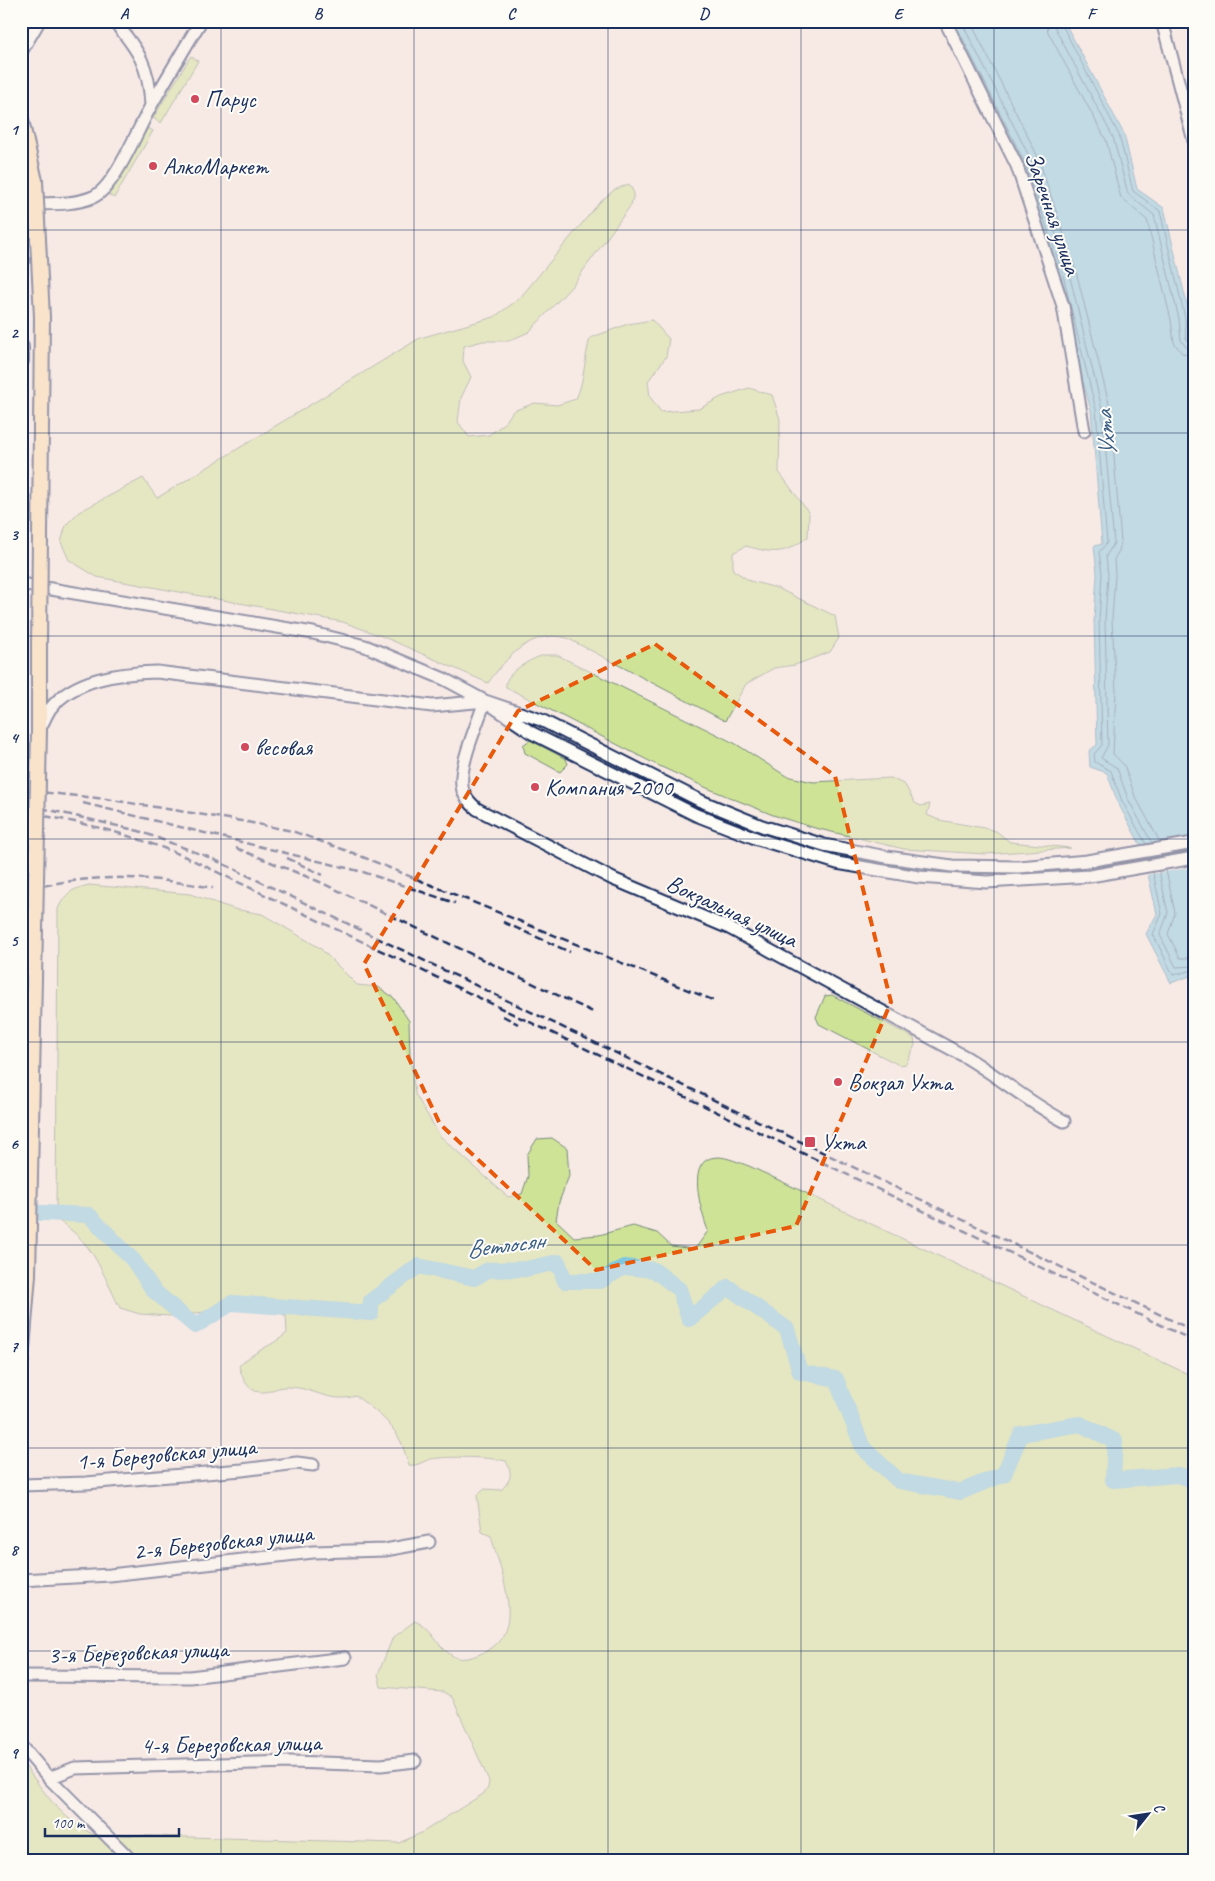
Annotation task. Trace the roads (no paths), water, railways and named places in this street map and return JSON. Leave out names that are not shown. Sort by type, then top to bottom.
[{"type":"main road","points":[[21,120],[35,181],[42,317],[39,731],[28,1275],[21,1360]]},
{"type":"main road","points":[[21,347],[21,362]]},
{"type":"street","points":[[114,21],[142,58],[150,82],[151,105]]},
{"type":"street","points":[[21,204],[75,202],[95,197],[104,189],[115,174],[151,105],[200,21]]},
{"type":"street","name":"Заречная улица","points":[[945,21],[1017,166],[1063,306],[1084,431]]},
{"type":"street","points":[[1162,21],[1194,141]]},
{"type":"street","points":[[21,52],[36,22]]},
{"type":"street","points":[[21,584],[277,626],[350,641],[413,664],[485,702],[532,733],[696,815],[758,839],[822,859],[886,872],[953,881],[1022,882],[1090,876],[1194,858]]},
{"type":"street","points":[[39,731],[50,710],[69,693],[89,683],[133,673],[165,672],[432,706],[485,702],[542,720],[701,801],[762,826],[824,845],[887,857],[952,866],[1018,867],[1087,861],[1194,843]]},
{"type":"street","name":"Вокзальная улица","points":[[485,702],[470,746],[462,784],[467,798],[477,809],[613,879],[729,928],[980,1066],[1029,1101],[1064,1121]]},
{"type":"street","name":"1-я Березовская улица","points":[[21,1485],[86,1484],[242,1470],[297,1463],[313,1465]]},
{"type":"street","name":"2-я Березовская улица","points":[[21,1580],[110,1576],[313,1552],[385,1550],[429,1542]]},
{"type":"street","name":"3-я Березовская улица","points":[[21,1676],[190,1677],[345,1658]]},
{"type":"street","points":[[21,1744],[49,1778],[131,1860]]},
{"type":"street","name":"4-я Березовская улица","points":[[49,1778],[74,1768],[291,1762],[381,1765],[415,1760]]},
{"type":"water","points":[[949,21],[1064,21],[1124,134],[1137,189],[1164,208],[1190,317],[1194,369],[1194,983],[1190,976],[1171,983],[1146,934],[1157,914],[1142,848],[1118,803],[1107,773],[1090,767],[1089,751],[1097,745],[1094,620],[1097,574],[1094,546],[1102,544],[1091,410],[1036,214]]},
{"type":"waterway","name":"Ветлосян","points":[[21,1212],[89,1215],[133,1260],[154,1291],[195,1326],[232,1303],[371,1313],[371,1301],[418,1266],[474,1278],[488,1270],[526,1269],[558,1262],[565,1281],[600,1281],[624,1267],[654,1270],[679,1289],[689,1319],[728,1287],[787,1329],[800,1372],[836,1379],[863,1448],[899,1481],[960,1492],[1004,1474],[1021,1434],[1080,1424],[1115,1441],[1113,1480],[1178,1475],[1194,1480]]},
{"type":"railway","points":[[21,790],[106,799],[292,831],[353,853],[715,1001]]},
{"type":"railway","points":[[83,803],[363,872],[455,903]]},
{"type":"railway","points":[[41,808],[139,831],[211,858],[1194,1331]]},
{"type":"railway","points":[[21,812],[106,830],[148,842],[188,858],[1194,1341]]},
{"type":"railway","points":[[236,848],[320,882],[595,1013]]},
{"type":"railway","points":[[287,858],[323,875]]},
{"type":"railway","points":[[21,891],[70,881],[117,878],[164,880],[213,888]]},
{"type":"railway","points":[[503,922],[570,952]]},
{"type":"railway","points":[[503,1016],[518,1024]]},
{"type":"place","name":"Парус","points":[[195,99]]},
{"type":"place","name":"АлкоМаркет","points":[[153,166]]},
{"type":"place","name":"весовая","points":[[245,747]]},
{"type":"place","name":"Компания 2000","points":[[535,787]]},
{"type":"place","name":"Вокзал Ухта","points":[[838,1082]]},
{"type":"place","name":"Ухта","points":[[810,1142]]}]
